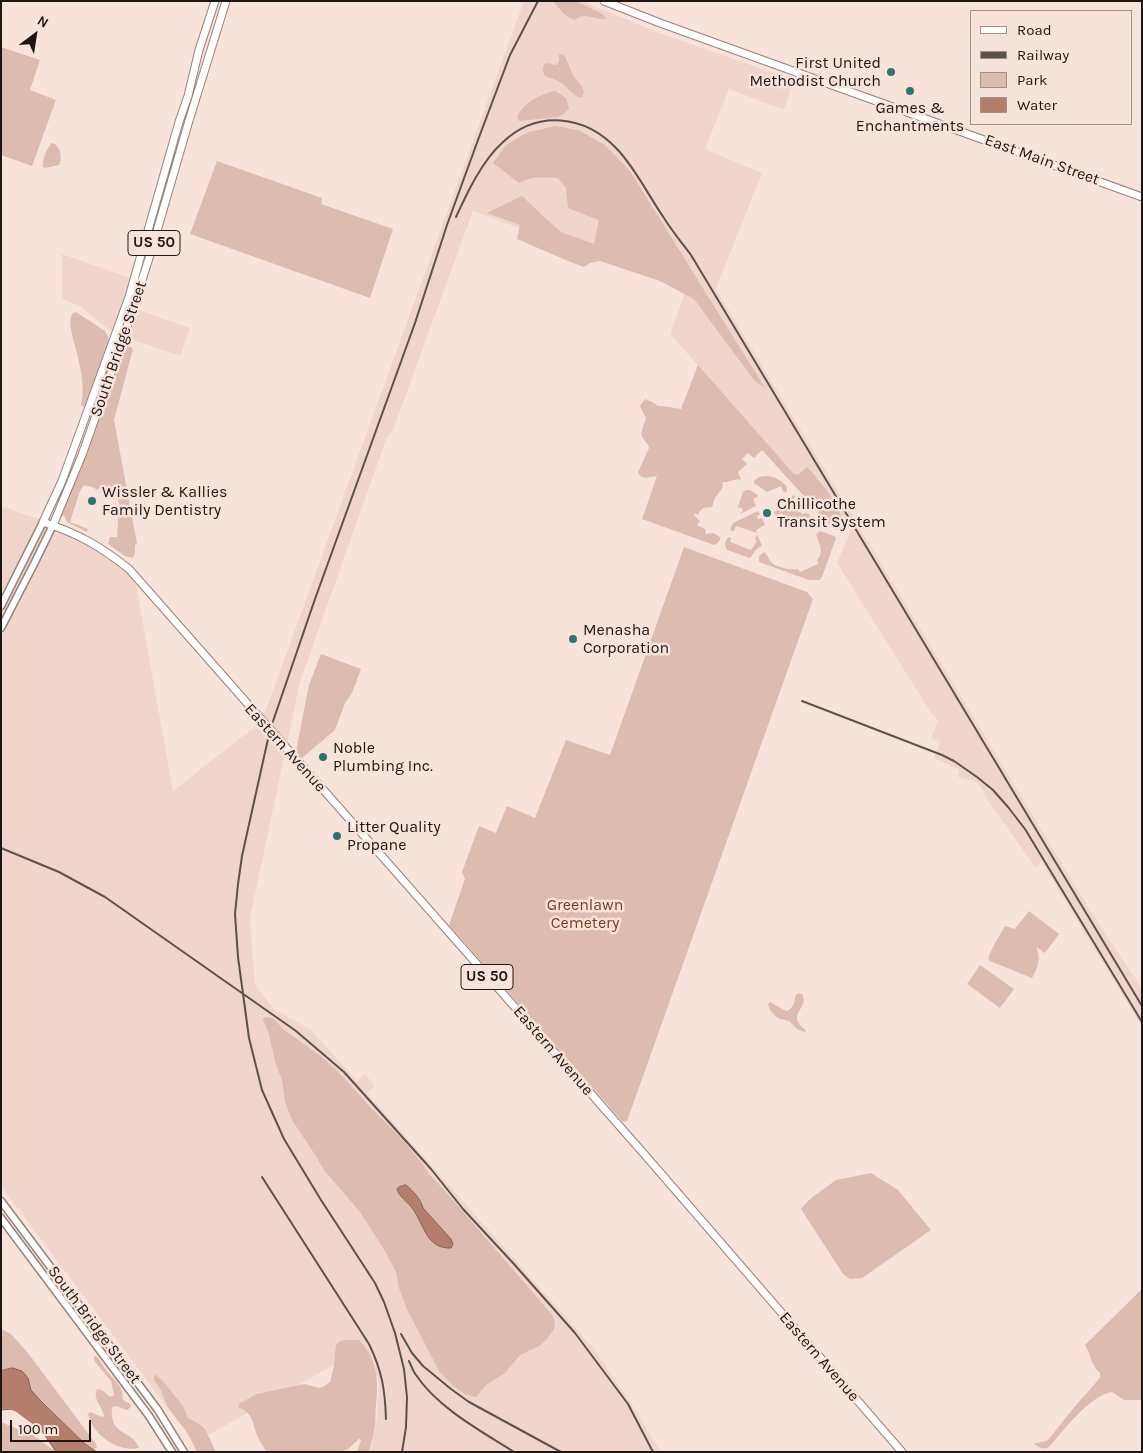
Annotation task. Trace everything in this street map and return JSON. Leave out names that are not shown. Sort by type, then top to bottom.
[{"type":"main road","name":"South Bridge Street","points":[[1,606],[62,481],[128,297],[188,96],[199,50],[215,1]]},
{"type":"main road","name":"South Bridge Street","points":[[1,628],[53,525],[82,456],[150,255],[185,132],[226,1]]},
{"type":"main road","name":"East Main Street","points":[[604,1],[660,23],[1142,196]]},
{"type":"main road","name":"Eastern Avenue","points":[[43,522],[77,534],[113,556],[133,574],[645,1155],[902,1452]]},
{"type":"main road","name":"South Bridge Street","points":[[1,1202],[158,1410],[184,1452]]},
{"type":"main road","name":"South Bridge Street","points":[[1,1218],[149,1416],[172,1452]]},
{"type":"shaded area","points":[[524,1],[582,1],[662,34],[794,80],[784,110],[729,89],[705,149],[762,173],[716,289],[1086,904],[1142,989],[1142,1027],[1041,861],[1036,868],[978,784],[974,781],[958,777],[959,770],[934,758],[940,742],[931,738],[938,720],[931,713],[837,563],[851,530],[819,479],[802,473],[798,475],[793,473],[670,334],[686,290],[473,211],[393,430],[387,437],[300,682],[250,918],[255,985],[274,1009],[311,1030],[357,1081],[365,1074],[375,1086],[367,1093],[594,1349],[661,1452],[370,1452],[377,1418],[379,1382],[366,1347],[194,1443],[1,1186],[1,506],[41,520],[62,534],[99,550],[135,579],[173,791],[257,725],[264,715]]},
{"type":"shaded area","points":[[62,254],[131,278],[122,304],[190,328],[180,356],[113,333],[80,306],[62,299]]},
{"type":"green space","points":[[552,1],[575,1],[601,13],[607,19],[583,16],[575,20],[564,14]]},
{"type":"green space","points":[[1,47],[40,60],[30,90],[56,100],[32,166],[1,155]]},
{"type":"green space","points":[[559,54],[564,55],[574,76],[583,87],[582,98],[572,93],[560,82],[544,75],[543,68],[545,64],[556,65],[559,62]]},
{"type":"green space","points":[[555,91],[566,98],[569,108],[564,114],[558,117],[519,121],[517,117],[528,103],[544,94]]},
{"type":"green space","points":[[555,126],[578,130],[605,145],[630,171],[765,388],[754,380],[694,299],[660,281],[600,261],[590,263],[584,267],[568,261],[517,239],[520,225],[487,213],[522,196],[561,232],[594,244],[599,220],[568,208],[566,188],[558,178],[533,178],[519,183],[493,163],[506,145],[526,133]]},
{"type":"green space","points":[[52,143],[59,149],[61,155],[60,162],[59,165],[45,168],[43,167],[44,157]]},
{"type":"green space","points":[[217,161],[322,198],[321,204],[393,229],[370,298],[190,234]]},
{"type":"green space","points":[[76,312],[105,331],[108,337],[108,342],[85,407],[81,405],[83,389],[81,373],[70,325],[72,314]]},
{"type":"green space","points":[[130,346],[133,349],[114,420],[137,544],[135,545],[135,554],[132,558],[125,556],[108,544],[110,537],[117,537],[119,505],[117,498],[112,494],[99,488],[98,490],[84,485],[80,491],[70,522],[88,529],[87,532],[67,522],[64,516],[62,516],[122,352],[125,347]]},
{"type":"green space","points":[[698,365],[793,473],[798,475],[807,467],[816,477],[833,499],[840,512],[842,520],[839,530],[835,530],[832,527],[762,450],[754,458],[748,453],[742,459],[747,464],[738,472],[741,480],[722,482],[723,487],[715,498],[712,507],[703,508],[699,514],[693,514],[700,521],[697,525],[705,529],[706,534],[713,533],[720,537],[716,544],[714,545],[642,519],[657,476],[645,478],[640,476],[638,472],[649,448],[642,434],[646,418],[640,406],[645,399],[658,406],[681,409]]},
{"type":"green space","points":[[766,476],[780,480],[787,487],[787,491],[784,493],[781,486],[767,492],[754,483],[759,477]]},
{"type":"green space","points":[[750,490],[759,496],[753,499],[756,506],[740,514],[743,510],[741,507],[738,507],[743,492]]},
{"type":"green space","points":[[794,495],[795,498],[790,501],[802,514],[807,513],[810,515],[810,520],[806,525],[804,520],[790,527],[785,516],[781,513],[776,516],[774,512],[790,504],[787,498]]},
{"type":"green space","points":[[758,511],[760,514],[757,516],[758,519],[762,518],[765,525],[756,530],[757,533],[736,526],[734,531],[730,530],[733,523]]},
{"type":"green space","points":[[820,531],[836,538],[822,577],[819,580],[809,580],[759,562],[759,556],[764,552],[773,564],[788,569],[798,569],[800,572],[818,564],[817,560],[821,550],[816,534]]},
{"type":"green space","points":[[757,535],[762,545],[750,558],[726,548],[726,541],[729,537],[731,538],[730,542],[751,550],[757,541],[755,539]]},
{"type":"green space","name":"Greenlawn Cemetery","points":[[684,547],[807,592],[813,599],[627,1121],[623,1122],[449,925],[465,879],[462,872],[479,826],[496,833],[507,806],[535,818],[566,740],[610,755]]},
{"type":"green space","points":[[321,654],[361,669],[335,730],[302,758],[296,751],[309,685]]},
{"type":"green space","points":[[1029,911],[1059,934],[1045,953],[1036,947],[1038,963],[1032,978],[990,961],[988,958],[1005,926],[1015,929]]},
{"type":"green space","points":[[980,965],[1014,989],[1000,1008],[967,984]]},
{"type":"green space","points":[[802,994],[804,1002],[797,1018],[805,1032],[797,1029],[789,1021],[776,1017],[768,1004],[770,1002],[786,1011],[789,1010],[793,1005],[796,995]]},
{"type":"green space","points":[[264,1018],[274,1019],[283,1029],[322,1057],[344,1078],[403,1140],[428,1173],[553,1316],[554,1329],[547,1339],[539,1346],[520,1355],[505,1373],[486,1385],[476,1397],[466,1395],[452,1385],[439,1371],[407,1309],[399,1288],[396,1272],[385,1251],[360,1212],[324,1170],[292,1120],[285,1102],[282,1080],[276,1065]],"holes":[[[422,1203],[423,1208],[451,1239],[424,1231],[412,1208]]]},
{"type":"green space","points":[[871,1173],[898,1190],[931,1230],[862,1278],[850,1279],[843,1274],[801,1209],[810,1199],[836,1180]]},
{"type":"green space","points":[[1142,1289],[1142,1400],[1124,1400],[1112,1392],[1103,1395],[1086,1407],[1069,1423],[1049,1447],[1042,1448],[1034,1444],[1048,1440],[1100,1378],[1100,1373],[1085,1345]]},
{"type":"green space","points":[[1,1329],[11,1334],[28,1353],[96,1444],[97,1448],[93,1449],[85,1444],[31,1390],[28,1378],[12,1368],[1,1371]]},
{"type":"green space","points":[[345,1340],[359,1340],[365,1347],[373,1362],[377,1379],[374,1432],[369,1452],[357,1452],[361,1440],[359,1439],[348,1449],[340,1452],[267,1452],[259,1439],[252,1419],[247,1412],[238,1407],[240,1403],[257,1394],[304,1384],[319,1388],[325,1386],[330,1382],[336,1345]]},
{"type":"green space","points":[[96,1356],[120,1386],[123,1400],[130,1404],[131,1407],[127,1410],[116,1406],[112,1407],[114,1423],[117,1428],[136,1442],[139,1448],[123,1448],[115,1445],[100,1435],[90,1421],[88,1414],[90,1412],[102,1417],[104,1416],[97,1400],[97,1389],[102,1390],[110,1397],[114,1395],[111,1381],[95,1362],[94,1357]]},
{"type":"green space","points":[[156,1375],[183,1406],[188,1418],[205,1429],[216,1452],[197,1452],[187,1432],[167,1406],[161,1390],[154,1380]]},
{"type":"green space","points":[[1,1422],[34,1436],[56,1452],[1,1452]]},
{"type":"water","points":[[406,1185],[419,1198],[423,1208],[451,1239],[453,1244],[451,1248],[443,1247],[431,1240],[412,1208],[398,1192],[397,1189],[399,1187]]},
{"type":"water","points":[[12,1368],[22,1371],[28,1378],[31,1390],[41,1401],[85,1444],[97,1452],[56,1452],[36,1418],[21,1408],[1,1410],[1,1371]]},
{"type":"waterway","points":[[1,1401],[18,1407],[49,1430]]},
{"type":"railway","points":[[402,1452],[406,1427],[407,1397],[404,1369],[395,1333],[375,1283],[284,1139],[262,1090],[249,1038],[238,957],[235,914],[242,856],[270,730],[478,140],[510,55],[538,1]]},
{"type":"railway","points":[[456,217],[470,188],[495,150],[516,132],[530,125],[545,121],[561,120],[576,123],[604,138],[624,157],[670,228],[691,255],[1142,1006]]},
{"type":"railway","points":[[802,701],[942,755],[954,761],[993,790],[1025,829],[1142,1022]]},
{"type":"railway","points":[[1,848],[59,872],[105,897],[296,1031],[344,1072],[431,1169],[463,1209],[575,1333],[628,1404],[653,1452]]},
{"type":"railway","points":[[262,1177],[369,1344],[382,1380],[386,1419]]},
{"type":"railway","points":[[401,1334],[412,1353],[423,1366],[451,1389],[469,1402],[561,1452]]},
{"type":"railway","points":[[409,1361],[416,1375],[436,1398],[461,1418],[514,1452]]},
{"type":"place","name":"First United Methodist Church","points":[[891,72]]},
{"type":"place","name":"Games & Enchantments","points":[[910,91]]},
{"type":"place","name":"Wissler & Kallies Family Dentistry","points":[[92,501]]},
{"type":"place","name":"Chillicothe Transit System","points":[[767,513]]},
{"type":"place","name":"Menasha Corporation","points":[[573,639]]},
{"type":"place","name":"Noble Plumbing Inc.","points":[[323,757]]},
{"type":"place","name":"Litter Quality Propane","points":[[337,836]]}]
